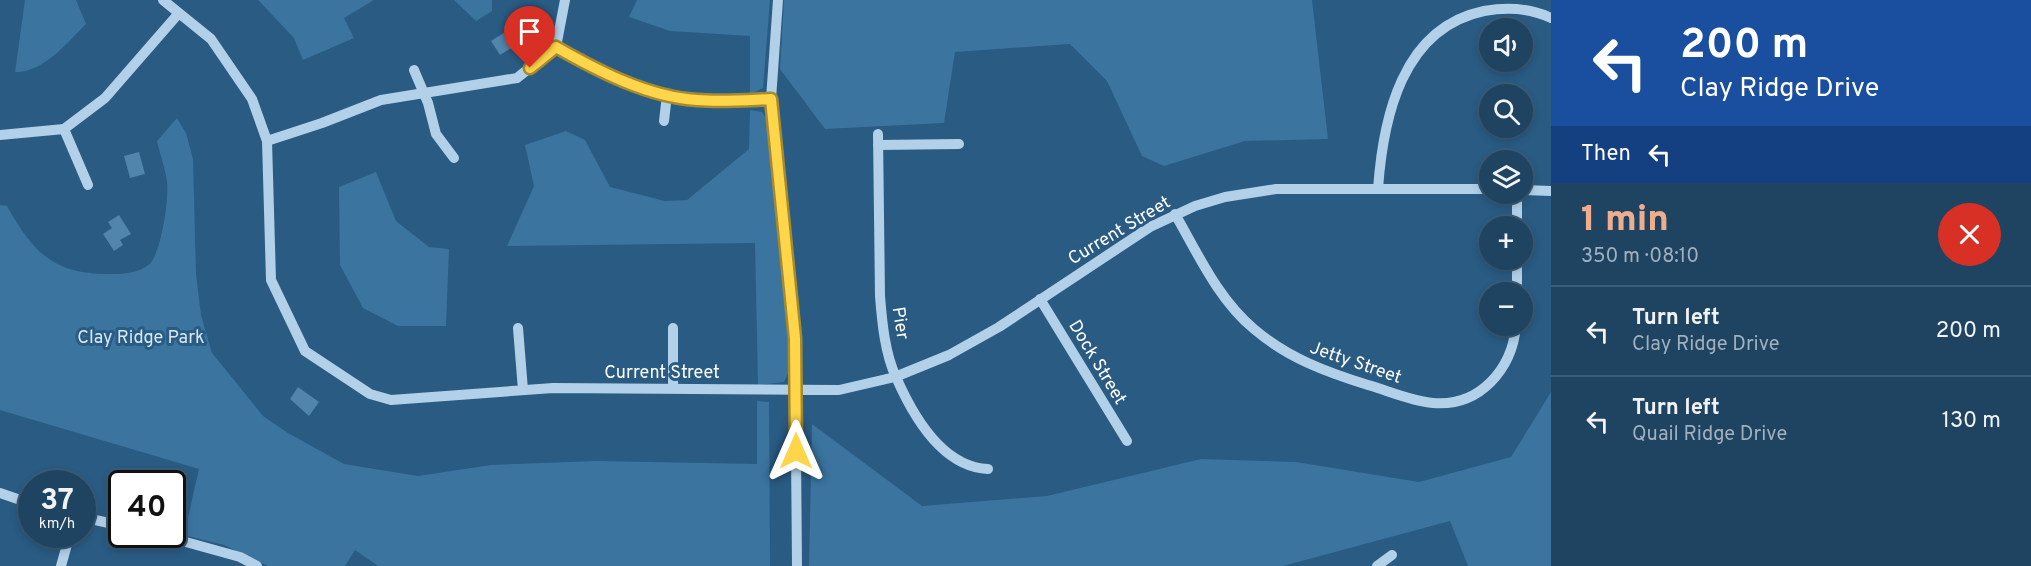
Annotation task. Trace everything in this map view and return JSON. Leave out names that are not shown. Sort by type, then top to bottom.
[{"type":"street","name":"Current Street","points":[[163,0],[211,39],[252,99],[267,141],[271,280],[305,351],[370,394],[391,400],[553,388],[839,390],[895,377],[975,342],[1150,227],[1175,214],[1225,197],[1255,191],[1479,189]]},
{"type":"street","points":[[267,141],[381,100],[517,78],[556,47],[565,0]]},
{"type":"street","points":[[778,0],[771,99],[795,338],[797,566]]},
{"type":"street","points":[[1378,189],[1381,153],[1391,106],[1410,66],[1432,36],[1460,19],[1492,10],[1525,10],[1551,18]]},
{"type":"street","points":[[0,135],[64,129],[105,98],[178,13]]},
{"type":"street","points":[[556,47],[594,69],[667,95],[697,100],[771,99]]},
{"type":"street","points":[[414,70],[425,94],[436,134],[454,158]]},
{"type":"street","points":[[664,121],[667,95]]},
{"type":"street","points":[[64,129],[88,185]]},
{"type":"street","name":"Pier","points":[[959,144],[878,140],[882,321],[895,377],[935,443],[946,454],[966,465],[988,469]]},
{"type":"street","points":[[1533,190],[1551,191]]},
{"type":"street","name":"Jetty Street","points":[[1175,214],[1224,300],[1242,318],[1274,345],[1296,358],[1342,377],[1417,400],[1432,403],[1456,402],[1471,397],[1496,378],[1512,350],[1514,336]]},
{"type":"street","name":"Dock Street","points":[[1040,299],[1127,441]]},
{"type":"street","points":[[518,328],[523,390]]},
{"type":"street","points":[[673,328],[673,388]]},
{"type":"street","points":[[0,493],[18,499]]},
{"type":"street","points":[[186,542],[240,557],[257,566]]},
{"type":"street","points":[[61,566],[66,548]]},
{"type":"street","points":[[1377,566],[1392,555]]},
{"type":"green space","points":[[25,0],[76,0],[86,24],[45,62],[25,71],[15,72]]},
{"type":"green space","points":[[258,0],[374,0],[344,18],[354,38],[303,60],[294,38]]},
{"type":"green space","points":[[454,0],[492,0],[492,11],[476,21]]},
{"type":"green space","points":[[637,0],[770,0],[763,88],[750,95],[750,36],[670,31],[629,17]]},
{"type":"green space","points":[[784,0],[1312,0],[1328,139],[1245,141],[1164,166],[1142,156],[1107,81],[1070,44],[955,52],[944,123],[825,129],[780,69]]},
{"type":"green space","points":[[750,110],[762,112],[766,118],[791,367],[784,382],[758,385],[755,243],[507,246],[534,186],[525,145],[566,131],[585,140],[610,187],[665,201],[687,200],[749,149]]},
{"type":"green space","name":"Clay Ridge Park","points":[[177,118],[186,133],[193,159],[196,274],[201,315],[212,353],[263,416],[288,433],[344,464],[418,476],[491,465],[596,461],[757,464],[757,401],[769,402],[770,566],[378,566],[355,550],[345,566],[268,566],[224,545],[186,536],[199,469],[0,410],[0,205],[7,206],[27,238],[38,250],[62,266],[94,273],[114,274],[140,270],[149,265],[156,254],[164,222],[167,181],[157,141]]},
{"type":"green space","points":[[376,172],[396,221],[429,247],[449,249],[446,326],[398,326],[363,308],[340,265],[339,187]]},
{"type":"green space","points":[[1551,392],[1551,566],[1468,566],[1450,521],[1283,566],[809,566],[812,424],[922,506],[1047,496],[1201,459],[1296,462],[1419,482],[1511,457]]},
{"type":"building","points":[[510,29],[519,43],[500,55],[491,41]]},
{"type":"building","points":[[139,152],[145,174],[130,178],[124,156]]},
{"type":"building","points":[[119,215],[131,234],[120,240],[123,245],[114,251],[103,234],[112,228],[108,222]]},
{"type":"building","points":[[298,387],[319,402],[309,416],[290,399]]},
{"type":"route","points":[[530,68],[556,47],[594,69],[667,95],[697,100],[771,99],[795,338],[796,451]]}]
